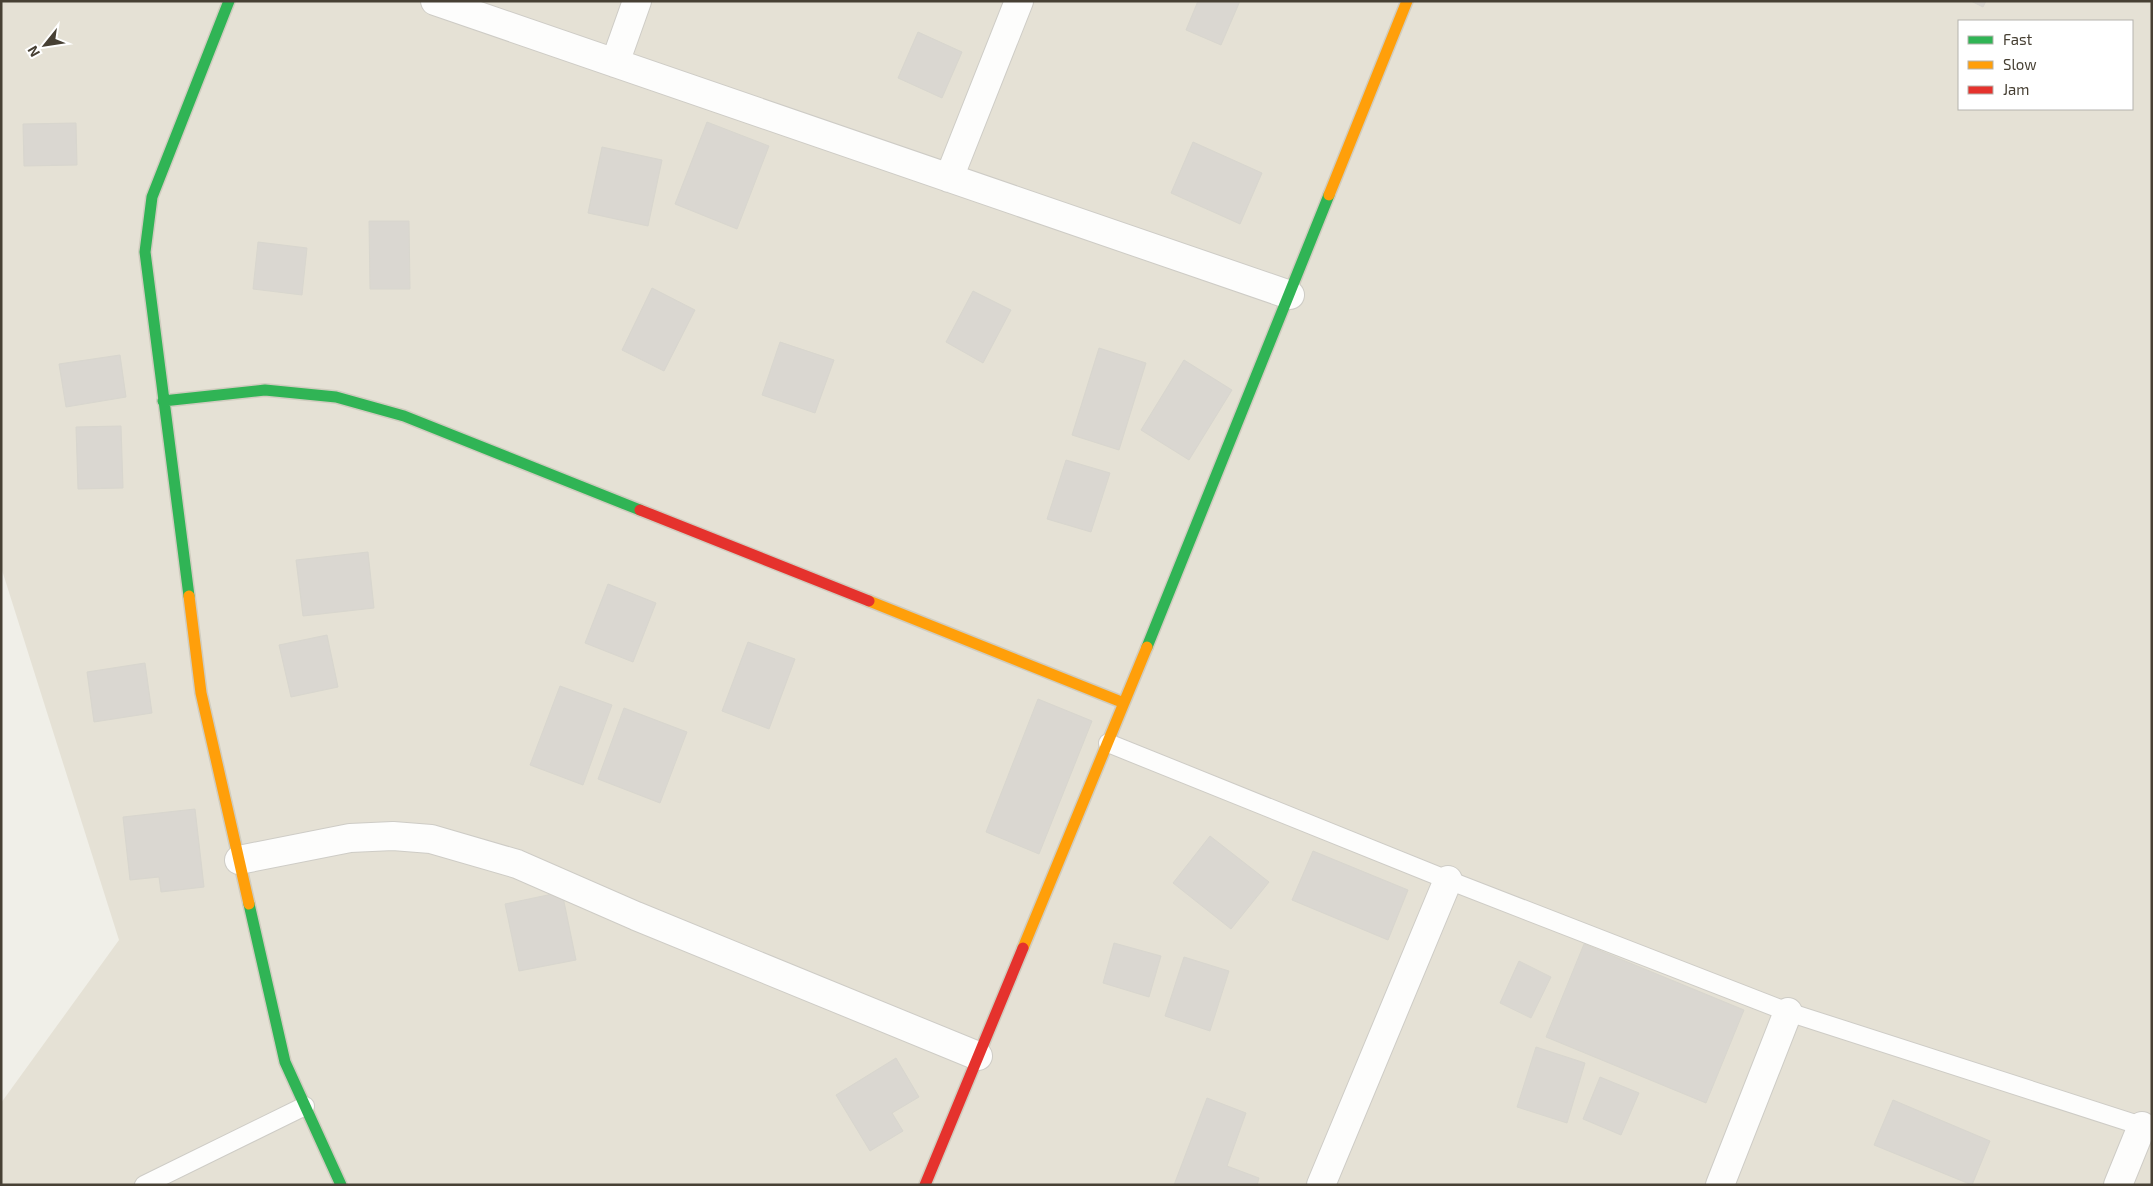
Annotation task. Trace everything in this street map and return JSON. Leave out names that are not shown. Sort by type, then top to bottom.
[{"type":"street","points":[[228,1],[152,197],[145,252],[162,401],[200,693],[285,1062],[341,1185]]},
{"type":"street","points":[[435,1],[1290,295]]},
{"type":"street","points":[[614,63],[637,1]]},
{"type":"street","points":[[949,178],[1019,1]]},
{"type":"street","points":[[925,1185],[1108,743],[1407,1]]},
{"type":"street","points":[[162,401],[265,390],[336,397],[404,416],[1124,703]]},
{"type":"street","points":[[239,860],[350,838],[393,836],[431,839],[516,864],[636,916],[978,1056]]},
{"type":"street","points":[[1321,1185],[1448,880]]},
{"type":"street","points":[[1720,1185],[1788,1012]]},
{"type":"street","points":[[2118,1185],[2147,1128]]},
{"type":"lane","points":[[1108,743],[1448,880],[1788,1012],[2147,1128]]},
{"type":"lane","points":[[144,1185],[306,1106]]},
{"type":"shaded area","points":[[4,1],[2152,1],[2152,1185],[1,1185],[1,1103],[119,940],[1,567],[1,4]]},
{"type":"building","points":[[1198,1],[1240,1],[1221,45],[1186,30]]},
{"type":"building","points":[[1971,1],[1986,1],[1983,7]]},
{"type":"building","points":[[918,32],[962,52],[942,98],[898,78]]},
{"type":"building","points":[[707,122],[769,146],[737,229],[675,204]]},
{"type":"building","points":[[76,123],[77,165],[24,166],[23,124]]},
{"type":"building","points":[[1193,142],[1262,173],[1240,224],[1171,193]]},
{"type":"building","points":[[602,147],[662,160],[648,226],[588,213]]},
{"type":"building","points":[[369,221],[409,221],[410,289],[370,289]]},
{"type":"building","points":[[258,242],[307,248],[302,295],[253,289]]},
{"type":"building","points":[[652,288],[695,310],[664,371],[622,350]]},
{"type":"building","points":[[973,291],[1011,310],[983,363],[946,342]]},
{"type":"building","points":[[780,342],[834,360],[815,413],[762,395]]},
{"type":"building","points":[[1099,348],[1146,363],[1119,450],[1072,435]]},
{"type":"building","points":[[120,355],[126,397],[66,407],[59,364]]},
{"type":"building","points":[[1184,360],[1232,390],[1189,460],[1141,430]]},
{"type":"building","points":[[121,426],[123,488],[78,489],[76,427]]},
{"type":"building","points":[[1066,460],[1110,473],[1091,532],[1047,519]]},
{"type":"building","points":[[368,552],[374,608],[303,616],[296,560]]},
{"type":"building","points":[[608,584],[656,603],[633,662],[585,643]]},
{"type":"building","points":[[327,635],[338,687],[291,697],[279,645]]},
{"type":"building","points":[[748,642],[795,659],[769,729],[722,711]]},
{"type":"building","points":[[145,663],[152,713],[94,722],[87,672]]},
{"type":"building","points":[[560,686],[612,705],[583,785],[530,765]]},
{"type":"building","points":[[1038,699],[1092,721],[1039,854],[986,832]]},
{"type":"building","points":[[624,708],[687,732],[660,803],[598,779]]},
{"type":"building","points":[[195,809],[204,887],[161,892],[159,877],[130,880],[123,817]]},
{"type":"building","points":[[1210,836],[1269,882],[1231,929],[1173,883]]},
{"type":"building","points":[[1313,851],[1408,890],[1388,940],[1292,900]]},
{"type":"building","points":[[562,892],[576,960],[519,971],[505,904]]},
{"type":"building","points":[[1114,943],[1161,956],[1149,997],[1103,983]]},
{"type":"building","points":[[1584,944],[1744,1010],[1706,1103],[1546,1037]]},
{"type":"building","points":[[1184,957],[1229,971],[1210,1031],[1165,1016]]},
{"type":"building","points":[[1519,961],[1551,977],[1531,1018],[1500,1003]]},
{"type":"building","points":[[1536,1047],[1585,1063],[1567,1123],[1517,1107]]},
{"type":"building","points":[[896,1058],[919,1097],[892,1113],[903,1131],[870,1151],[836,1095]]},
{"type":"building","points":[[1600,1077],[1639,1093],[1621,1135],[1583,1119]]},
{"type":"building","points":[[1207,1098],[1246,1113],[1227,1166],[1259,1178],[1257,1185],[1174,1185]]},
{"type":"building","points":[[1893,1100],[1990,1141],[1972,1185],[1874,1145]]},
{"type":"traffic: fast","points":[[189,596],[145,252],[152,197],[229,1]]},
{"type":"traffic: fast","points":[[1147,647],[1329,195]]},
{"type":"traffic: fast","points":[[163,401],[265,390],[336,397],[404,416],[640,510]]},
{"type":"traffic: fast","points":[[249,904],[285,1062],[341,1185]]},
{"type":"traffic: slow","points":[[1329,195],[1407,1]]},
{"type":"traffic: slow","points":[[189,596],[201,693],[249,904]]},
{"type":"traffic: slow","points":[[869,601],[1124,703]]},
{"type":"traffic: slow","points":[[1023,948],[1147,647]]},
{"type":"traffic: jam","points":[[640,510],[869,601]]},
{"type":"traffic: jam","points":[[925,1185],[1023,948]]}]
